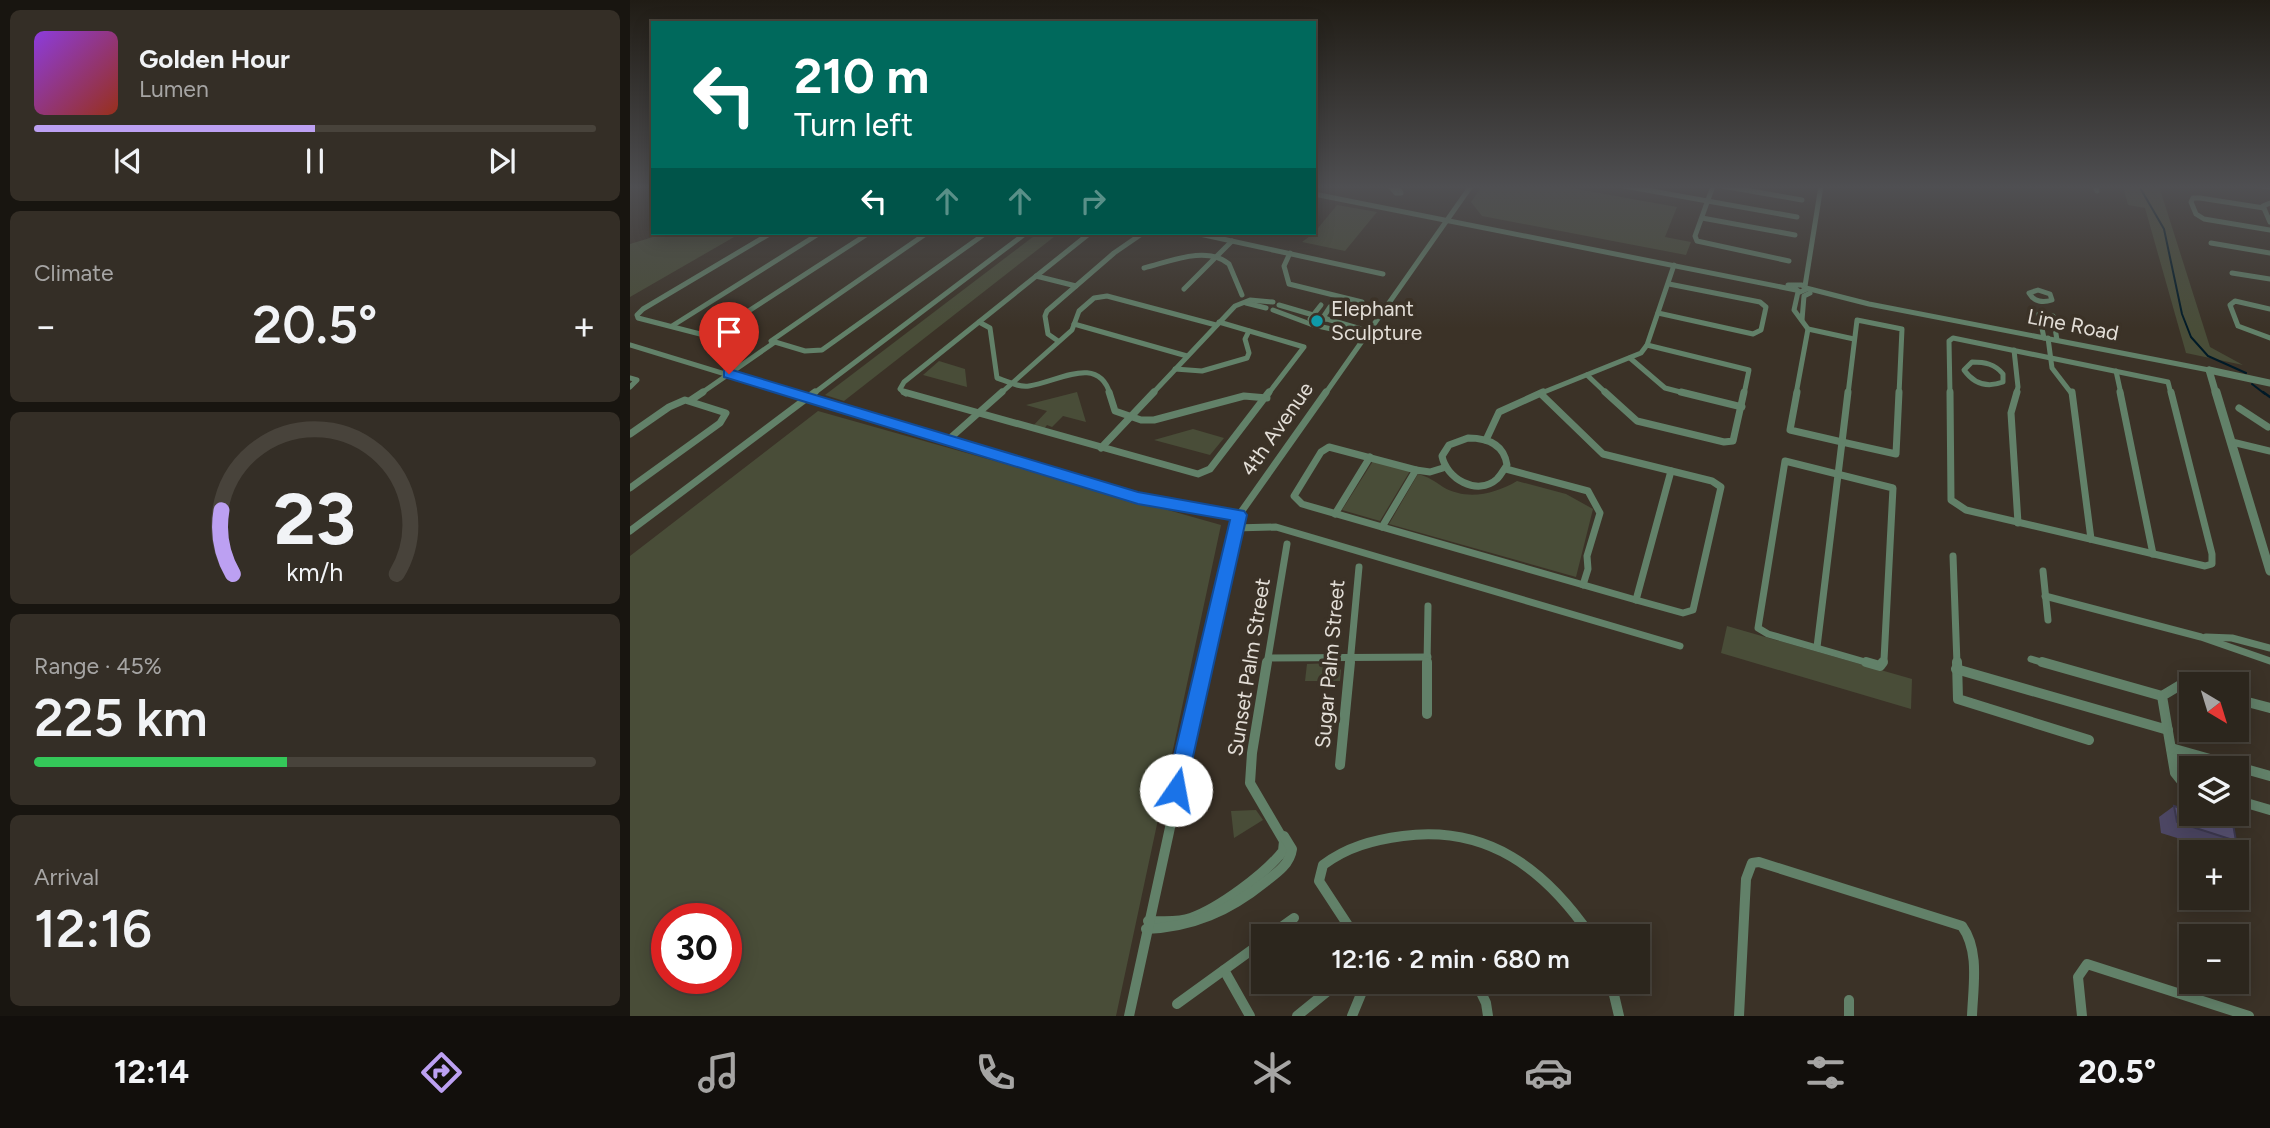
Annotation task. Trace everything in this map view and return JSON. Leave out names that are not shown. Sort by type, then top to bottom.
[{"type":"street","name":"4th Avenue","points":[[1129,1016],[1239,515],[1437,233]]},
{"type":"street","name":"Line Road","points":[[1515,233],[2270,383]]},
{"type":"street","points":[[1696,233],[1700,244],[1789,261]]},
{"type":"street","points":[[1786,233],[1795,235]]},
{"type":"street","points":[[1813,233],[1802,290],[1802,320],[1808,329],[1790,430],[1841,442],[1896,454],[1902,329],[1857,320],[1841,442],[1817,647]]},
{"type":"street","points":[[630,323],[643,309],[768,235]]},
{"type":"street","points":[[672,326],[817,235]]},
{"type":"street","points":[[638,317],[704,335],[717,332],[866,235]]},
{"type":"street","points":[[924,235],[770,341],[805,351],[822,350],[983,235]]},
{"type":"street","points":[[630,531],[1023,235]]},
{"type":"street","points":[[948,440],[977,414],[1011,383],[1058,341],[1072,330],[1079,311],[1094,298],[1102,296],[1250,331],[1304,347],[1210,469],[1198,474],[977,414],[907,394],[900,389],[904,382],[1087,235]]},
{"type":"street","points":[[1058,341],[1048,334],[1045,313],[1114,253],[1140,235]]},
{"type":"street","points":[[1204,235],[1384,274]]},
{"type":"street","points":[[1184,289],[1232,241]]},
{"type":"street","points":[[2211,243],[2270,253]]},
{"type":"street","points":[[1290,253],[1284,266],[1287,282],[1324,300],[1362,302]]},
{"type":"street","points":[[1144,268],[1197,256],[1217,256],[1231,266],[1242,295]]},
{"type":"street","points":[[1486,440],[1499,412],[1642,353],[1674,265]]},
{"type":"street","points":[[2232,273],[2270,279]]},
{"type":"street","points":[[1036,276],[1076,286]]},
{"type":"street","points":[[1658,313],[1753,334],[1761,330],[1766,310],[1764,304],[1669,284]]},
{"type":"street","points":[[2050,301],[2037,301],[2031,297],[2030,291],[2046,292],[2052,296],[2050,301],[2057,340]]},
{"type":"street","points":[[1101,448],[1238,304],[1250,300],[1276,303],[1366,333]]},
{"type":"street","points":[[1312,325],[1312,315],[1324,300]]},
{"type":"street","points":[[2037,301],[2052,369],[2071,390],[2091,539]]},
{"type":"street","points":[[2270,309],[2235,301],[2230,305],[2234,324],[2270,338]]},
{"type":"street","points":[[1326,319],[1324,316],[1333,302]]},
{"type":"street","points":[[1238,304],[1269,309],[1312,325],[1366,333]]},
{"type":"street","points":[[979,322],[990,328],[995,374],[1011,383],[1026,387],[1084,372],[1096,373],[1106,380],[1115,411],[1130,417],[1146,421],[1244,396],[1267,398]]},
{"type":"street","points":[[1074,324],[1187,356]]},
{"type":"street","points":[[1808,329],[1854,339]]},
{"type":"street","points":[[1175,369],[1192,373],[1244,359],[1249,355],[1245,339],[1250,331]]},
{"type":"street","points":[[1953,338],[2050,357],[2159,379],[2170,385],[2212,554],[2212,564],[2204,566],[2018,523],[1966,510],[1951,500],[1949,341],[1953,338]]},
{"type":"street","points":[[630,434],[674,404],[691,400],[775,342]]},
{"type":"street","points":[[630,345],[1138,498],[1239,515]]},
{"type":"street","points":[[1587,375],[1637,421],[1730,442],[1734,438],[1742,407],[1749,372],[1746,368],[1647,345]]},
{"type":"street","points":[[2014,350],[2018,387],[2011,413],[2018,523]]},
{"type":"street","points":[[1630,358],[1665,388],[1742,407]]},
{"type":"street","points":[[1964,370],[1968,364],[1984,362],[1996,367],[2004,376],[2017,379]]},
{"type":"street","points":[[1949,366],[1964,370],[1975,381],[1988,385],[2000,384],[2004,376]]},
{"type":"street","points":[[2209,370],[2270,571]]},
{"type":"street","points":[[2116,371],[2153,554]]},
{"type":"street","points":[[630,378],[637,380],[630,387]]},
{"type":"street","points":[[1443,468],[1430,472],[1416,470],[1329,446],[1321,452],[1294,496],[1298,501],[1335,514],[1688,613],[1695,606],[1722,491],[1713,481],[1599,452],[1541,394]]},
{"type":"street","points":[[630,488],[726,417],[723,411],[691,400]]},
{"type":"street","points":[[2239,408],[2269,430]]},
{"type":"street","points":[[1468,438],[1486,440],[1504,452],[1507,460],[1506,469],[1493,481],[1474,485],[1455,480],[1443,468],[1443,455],[1452,444],[1468,438]]},
{"type":"street","points":[[2232,442],[2270,451]]},
{"type":"street","points":[[1335,514],[1370,457]]},
{"type":"street","points":[[1785,461],[1838,474],[1893,488],[1884,660],[1877,667],[1768,634],[1756,625],[1785,461]]},
{"type":"street","points":[[1506,469],[1588,491],[1600,513],[1587,556],[1588,569],[1583,585]]},
{"type":"street","points":[[1382,527],[1416,470]]},
{"type":"street","points":[[1636,600],[1671,471]]},
{"type":"street","points":[[1234,528],[1276,527],[1680,646]]},
{"type":"street","name":"Sunset Palm Street","points":[[1147,925],[1171,930],[1212,918],[1268,879],[1287,863],[1292,854],[1288,839],[1279,831],[1250,783],[1252,753],[1287,544]]},
{"type":"street","points":[[1953,556],[1956,695],[1962,702],[2089,740]]},
{"type":"street","name":"Sugar Palm Street","points":[[1340,765],[1359,567]]},
{"type":"street","points":[[2043,571],[2048,620]]},
{"type":"street","points":[[2045,596],[2201,637],[2270,661]]},
{"type":"street","points":[[1427,714],[1429,606]]},
{"type":"street","points":[[2201,637],[2232,638],[2270,648]]},
{"type":"street","points":[[1270,658],[1428,657]]},
{"type":"street","points":[[2031,659],[2162,696],[2179,686]]},
{"type":"street","points":[[1956,669],[2168,730]]},
{"type":"street","points":[[2162,696],[2175,773],[2179,780]]},
{"type":"street","points":[[2249,702],[2270,708]]},
{"type":"street","points":[[2171,748],[2270,776]]},
{"type":"street","points":[[2249,804],[2270,810]]},
{"type":"street","points":[[1347,924],[1319,881],[1323,865],[1350,849],[1377,840],[1412,833],[1436,832],[1481,841],[1528,865],[1549,882],[1582,924]]},
{"type":"street","points":[[1740,1016],[1746,879],[1752,863],[1759,862],[1962,926],[1972,945],[1972,1016]]},
{"type":"street","points":[[1286,924],[1294,918]]},
{"type":"street","points":[[1177,1004],[1251,950]]},
{"type":"street","points":[[2082,1016],[2078,977],[2087,964],[2249,1016]]},
{"type":"street","points":[[1224,970],[1250,1016]]},
{"type":"street","points":[[1297,1016],[1324,994]]},
{"type":"street","points":[[1352,1016],[1361,994]]},
{"type":"street","points":[[1482,994],[1488,1016]]},
{"type":"street","points":[[1614,994],[1619,1016]]},
{"type":"street","points":[[1849,1000],[1849,1016]]},
{"type":"green space","points":[[1316,233],[1359,233],[1345,251],[1302,242]]},
{"type":"green space","points":[[1573,233],[1666,233],[1665,237],[1691,242],[1686,255]]},
{"type":"green space","points":[[2152,233],[2174,233],[2210,347],[2243,365],[2186,353]]},
{"type":"green space","points":[[659,235],[738,235],[630,297],[630,244]]},
{"type":"green space","points":[[1035,235],[1056,235],[844,401],[825,395]]},
{"type":"green space","points":[[939,361],[965,369],[967,387],[923,375]]},
{"type":"green space","points":[[1077,392],[1086,422],[1063,416],[1052,427],[1047,425],[1044,429],[1033,426],[1047,411],[1026,405]]},
{"type":"green space","points":[[818,411],[1221,525],[1116,1016],[630,1016],[630,556]]},
{"type":"green space","points":[[1193,429],[1224,438],[1210,455],[1154,440]]},
{"type":"green space","points":[[1373,461],[1410,471],[1380,521],[1342,510]]},
{"type":"green space","points":[[1418,474],[1452,491],[1471,495],[1500,489],[1517,481],[1566,494],[1593,509],[1576,577],[1389,524]]},
{"type":"green space","points":[[1727,626],[1912,679],[1911,709],[1721,653]]},
{"type":"green space","points":[[1333,663],[1341,670],[1340,681],[1305,681],[1307,664]]},
{"type":"green space","points":[[1256,810],[1263,820],[1234,838],[1231,811]]},
{"type":"building","points":[[2174,806],[2179,807],[2179,823]]},
{"type":"building","points":[[2189,826],[2233,826],[2236,840]]},
{"type":"waterway","points":[[2165,233],[2182,314],[2191,337],[2208,356],[2246,373]]},
{"type":"waterway","points":[[2252,384],[2265,394]]},
{"type":"waterway","points":[[2263,392],[2270,397]]},
{"type":"place","name":"Elephant Sculpture","points":[[1317,321]]},
{"type":"route","points":[[729,374],[1138,498],[1239,515],[1176,790]]}]
